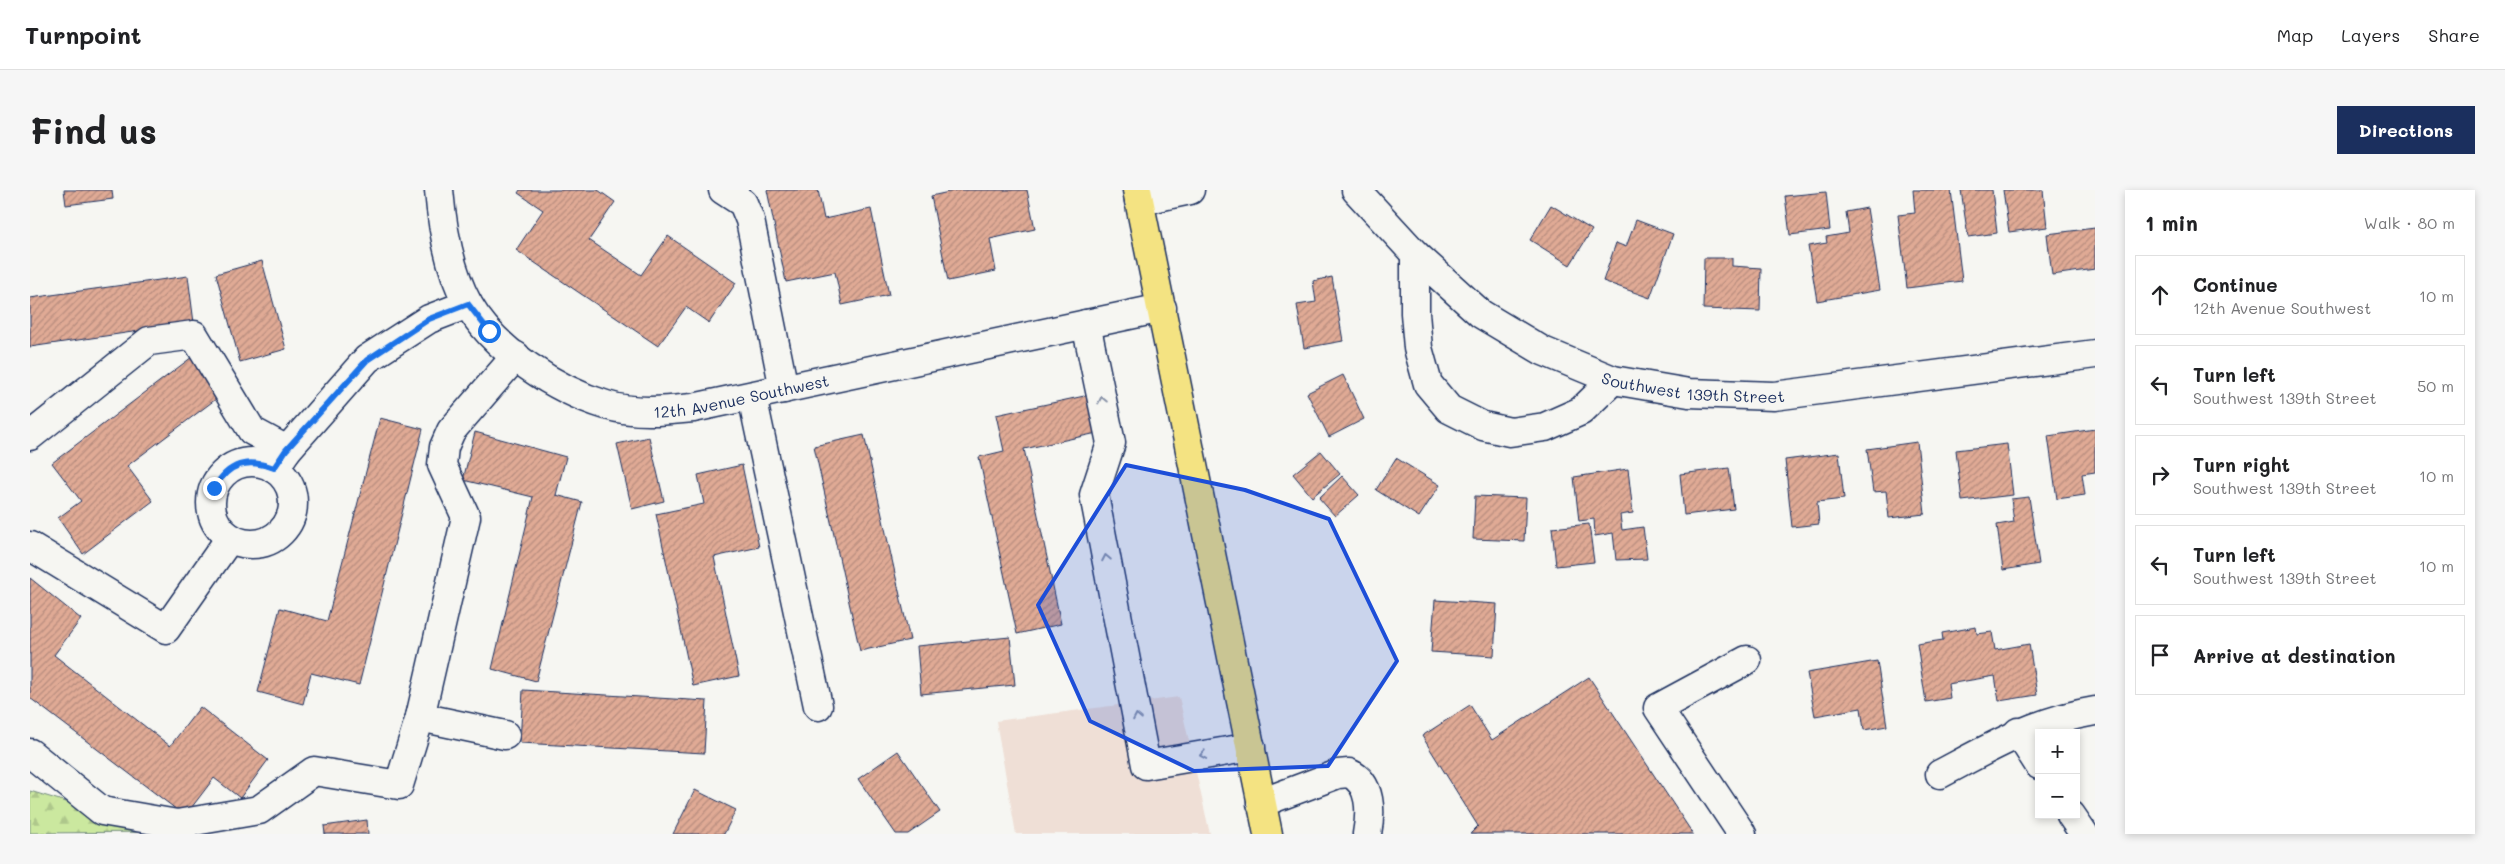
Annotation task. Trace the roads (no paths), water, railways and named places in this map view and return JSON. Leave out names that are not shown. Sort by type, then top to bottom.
[{"type":"main road","points":[[1138,196],[1268,834]]},
{"type":"street","name":"12th Avenue Southwest","points":[[438,190],[453,265],[468,304],[489,331],[516,356],[562,388],[607,406],[650,412],[693,408],[1162,308]]},
{"type":"street","points":[[723,190],[743,203],[750,220],[784,389]]},
{"type":"street","points":[[1138,196],[1190,190]]},
{"type":"street","name":"Southwest 139th Street","points":[[1356,190],[1415,254],[1481,314],[1543,351],[1613,380],[1689,393],[1774,396],[2095,354]]},
{"type":"street","points":[[1415,254],[1415,313],[1418,348],[1428,384],[1449,410],[1483,426],[1510,432],[1545,427],[1581,411],[1613,380]]},
{"type":"street","points":[[30,436],[149,341],[194,335],[252,431],[280,459],[285,479],[291,491],[293,505],[290,519],[282,532],[271,540],[257,544],[243,544],[230,538],[219,528],[213,516],[211,502],[214,488],[222,476],[233,467],[247,463],[261,463],[280,459],[367,360],[429,319],[468,304]]},
{"type":"street","points":[[1086,324],[1111,443],[1094,495],[1146,765],[1251,747]]},
{"type":"street","points":[[30,753],[102,812],[177,824],[259,810],[314,771],[399,785],[420,717],[466,517],[442,465],[444,447],[451,431],[516,356]]},
{"type":"street","points":[[752,396],[818,706]]},
{"type":"street","points":[[30,546],[166,629],[230,538]]},
{"type":"street","points":[[1742,834],[1658,708],[1747,660]]},
{"type":"street","points":[[1940,774],[2018,732],[2076,714],[2095,711]]},
{"type":"street","points":[[420,717],[505,735]]},
{"type":"street","points":[[2018,732],[2035,759]]},
{"type":"street","points":[[1261,802],[1338,774],[1349,773],[1364,784],[1370,814],[1367,834]]},
{"type":"street","points":[[2074,819],[2084,834]]}]
